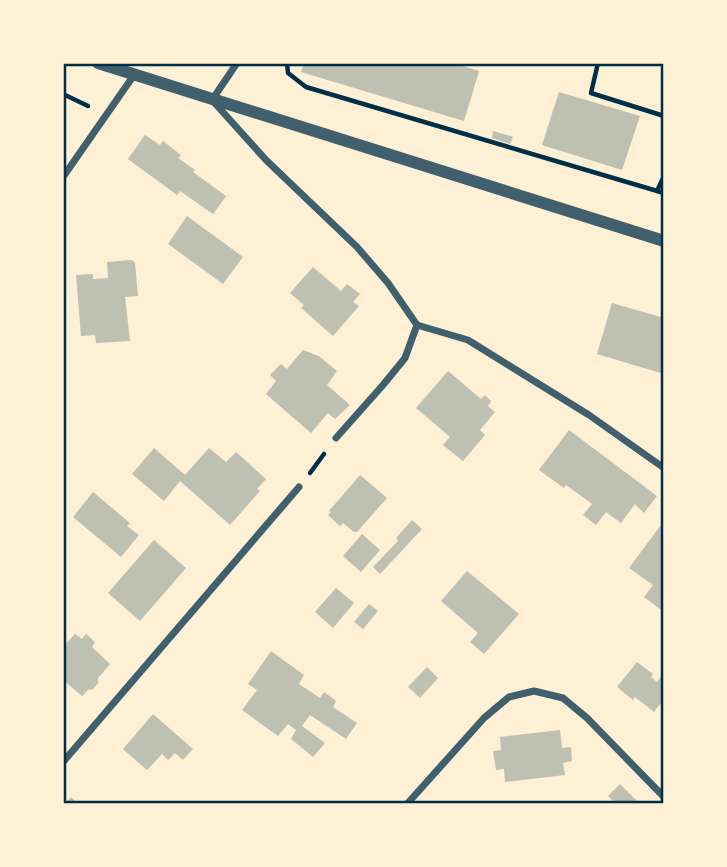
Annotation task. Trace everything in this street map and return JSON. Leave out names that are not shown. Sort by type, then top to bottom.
[{"type":"street","points":[[98,63],[664,242]]},
{"type":"street","points":[[212,100],[237,63]]},
{"type":"street","points":[[63,177],[134,75]]},
{"type":"street","points":[[212,100],[266,160],[357,247],[388,283],[417,325],[468,340],[589,415],[664,468]]},
{"type":"street","points":[[336,438],[405,358],[417,325]]},
{"type":"street","points":[[63,762],[299,487]]},
{"type":"street","points":[[407,804],[484,718],[509,698],[534,691],[563,698],[587,718],[664,797]]},
{"type":"path","points":[[287,63],[288,73],[306,87],[664,193]]},
{"type":"path","points":[[598,63],[591,93],[664,116]]},
{"type":"path","points":[[657,191],[664,176]]},
{"type":"path","points":[[299,487],[336,438]]},
{"type":"building","points":[[304,63],[453,63],[479,71],[464,121],[301,72]]},
{"type":"building","points":[[559,92],[640,116],[622,170],[542,145]]},
{"type":"building","points":[[493,131],[513,137],[510,144],[492,138]]},
{"type":"building","points":[[145,135],[160,145],[163,141],[181,155],[178,158],[195,170],[193,172],[226,196],[213,214],[180,191],[177,195],[128,159]]},
{"type":"building","points":[[187,216],[243,257],[223,284],[168,244]]},
{"type":"building","points":[[132,260],[135,263],[138,296],[125,297],[130,341],[96,343],[95,335],[81,336],[76,275],[93,274],[93,279],[108,278],[107,262]]},
{"type":"building","points":[[313,267],[341,291],[347,284],[360,294],[353,302],[359,306],[333,336],[301,308],[304,305],[290,293]]},
{"type":"building","points":[[612,303],[664,318],[664,374],[597,354]]},
{"type":"building","points":[[303,350],[319,356],[337,371],[327,385],[350,405],[335,419],[328,413],[311,433],[266,394],[276,381],[270,375],[281,364],[287,369]]},
{"type":"building","points":[[448,371],[481,399],[485,395],[491,401],[488,406],[495,412],[480,430],[485,435],[463,461],[443,445],[450,437],[416,408]]},
{"type":"building","points":[[569,430],[657,496],[644,513],[635,504],[621,523],[606,512],[596,525],[583,515],[592,504],[539,470]]},
{"type":"building","points":[[154,448],[185,475],[209,448],[226,462],[236,452],[266,479],[257,489],[260,491],[230,525],[180,481],[164,501],[132,474]]},
{"type":"building","points":[[360,475],[387,498],[357,532],[354,532],[343,523],[340,526],[328,515]]},
{"type":"building","points":[[93,492],[130,523],[127,526],[139,535],[121,557],[73,517]]},
{"type":"building","points":[[412,520],[422,529],[380,574],[373,567],[398,541],[396,538]]},
{"type":"building","points":[[661,525],[664,527],[664,612],[644,597],[653,585],[629,568]]},
{"type":"building","points":[[362,534],[380,550],[361,572],[343,556]]},
{"type":"building","points":[[154,540],[186,568],[140,621],[108,593]]},
{"type":"building","points":[[467,571],[519,614],[484,654],[470,642],[478,633],[441,601]]},
{"type":"building","points":[[336,588],[354,603],[333,628],[315,612]]},
{"type":"building","points":[[369,604],[378,611],[363,629],[354,622]]},
{"type":"building","points":[[75,634],[82,639],[86,634],[95,642],[92,647],[110,664],[93,689],[82,696],[63,680],[63,647]]},
{"type":"building","points":[[271,651],[304,675],[299,684],[320,698],[324,692],[336,701],[333,707],[357,723],[346,739],[310,715],[302,726],[325,743],[313,757],[291,739],[296,730],[288,724],[278,736],[242,710],[257,690],[248,684]]},
{"type":"building","points":[[637,662],[653,674],[651,677],[657,682],[664,672],[664,707],[660,704],[654,712],[617,687]]},
{"type":"building","points":[[427,667],[438,678],[420,698],[408,687]]},
{"type":"building","points":[[153,714],[193,749],[183,760],[175,753],[168,760],[162,754],[147,770],[123,749]]},
{"type":"building","points":[[560,730],[562,748],[571,747],[572,761],[563,763],[565,775],[505,782],[504,769],[496,770],[493,751],[501,750],[500,737]]},
{"type":"building","points":[[620,784],[640,804],[616,804],[608,796]]},
{"type":"building","points":[[71,797],[79,804],[65,804]]}]
